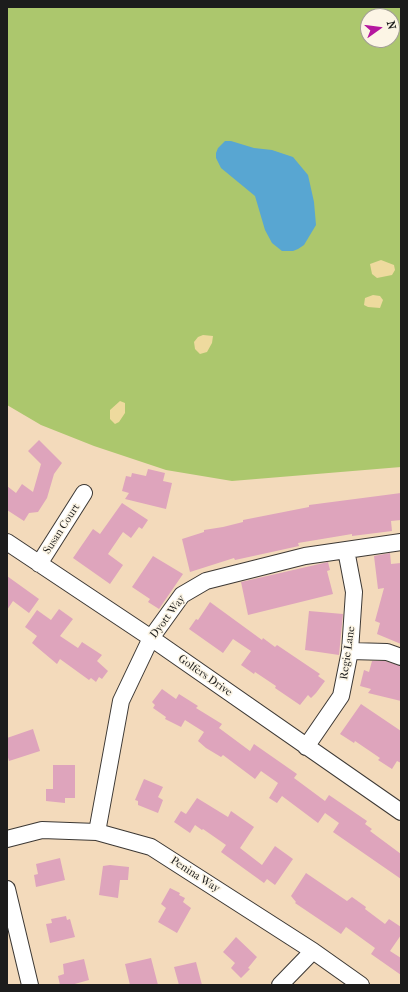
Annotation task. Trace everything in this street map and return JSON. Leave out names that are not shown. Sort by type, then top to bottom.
[{"type":"street","name":"Susan Court","points":[[39,564],[84,493]]},
{"type":"street","name":"Golfers Drive","points":[[7,542],[151,638],[401,812]]},
{"type":"street","name":"Dyott Way","points":[[97,832],[121,701],[151,638],[182,595],[206,581],[305,556],[401,542]]},
{"type":"street","name":"Regie Lane","points":[[306,747],[341,696],[350,651],[354,592],[346,550]]},
{"type":"street","points":[[350,651],[387,652],[401,657]]},
{"type":"street","name":"Penina Way","points":[[7,839],[42,830],[97,832],[151,846],[313,951],[361,985]]},
{"type":"street","points":[[7,888],[30,985]]},
{"type":"street","points":[[280,985],[313,951]]},
{"type":"green space","points":[[7,7],[401,7],[401,467],[232,481],[166,470],[94,446],[41,425],[7,405]]},
{"type":"sand","points":[[381,260],[394,265],[395,270],[392,275],[377,278],[372,274],[370,264]]},
{"type":"sand","points":[[373,295],[380,296],[383,300],[380,308],[368,307],[364,305],[365,298]]},
{"type":"sand","points":[[203,335],[213,336],[212,343],[207,352],[200,354],[195,349],[194,342],[198,337]]},
{"type":"sand","points":[[120,401],[125,403],[125,413],[119,422],[115,424],[110,419],[110,410]]},
{"type":"water","points":[[225,141],[231,141],[254,148],[272,150],[293,157],[308,175],[314,202],[316,225],[304,245],[293,251],[282,251],[272,243],[265,230],[255,196],[221,168],[216,158],[218,148]]},
{"type":"building","points":[[39,440],[62,463],[54,474],[47,498],[38,512],[29,513],[24,521],[7,510],[7,486],[16,493],[22,484],[33,492],[41,464],[28,451]]},
{"type":"building","points":[[148,469],[165,473],[163,481],[172,483],[166,509],[125,499],[129,493],[122,491],[126,476],[131,477],[132,473],[146,476]]},
{"type":"building","points":[[401,493],[401,520],[391,521],[392,531],[352,536],[352,534],[298,543],[299,546],[235,560],[234,558],[190,572],[182,539],[204,532],[204,530],[243,522],[243,520],[309,507],[309,505]]},
{"type":"building","points":[[122,503],[148,520],[142,529],[139,527],[131,538],[123,532],[108,554],[123,565],[110,584],[73,558],[93,529],[100,534]]},
{"type":"building","points":[[390,553],[391,564],[401,563],[401,644],[377,634],[380,623],[375,621],[384,588],[378,589],[374,556]]},
{"type":"building","points":[[153,556],[183,574],[159,609],[148,602],[150,599],[132,587]]},
{"type":"building","points":[[328,562],[330,570],[327,571],[333,594],[248,615],[241,582]]},
{"type":"building","points":[[7,576],[39,599],[29,613],[13,601],[7,610]]},
{"type":"building","points":[[210,602],[262,640],[263,638],[275,647],[277,645],[320,674],[318,676],[325,681],[316,693],[311,698],[308,695],[300,705],[275,688],[276,686],[255,672],[254,674],[241,665],[251,651],[233,639],[223,653],[189,629],[196,619],[198,620]]},
{"type":"building","points":[[59,609],[73,619],[60,636],[78,648],[82,642],[102,655],[97,661],[108,671],[102,679],[99,677],[96,682],[91,678],[89,680],[60,659],[57,664],[32,643],[37,636],[25,627],[37,610],[51,620]]},
{"type":"building","points":[[309,611],[343,614],[339,655],[305,650]]},
{"type":"building","points":[[372,661],[385,661],[401,666],[401,701],[368,693],[371,689],[360,686],[364,670],[369,672]]},
{"type":"building","points":[[162,689],[176,699],[179,694],[198,706],[196,708],[222,724],[219,728],[250,751],[254,744],[297,774],[294,778],[325,801],[329,795],[367,821],[365,824],[372,829],[370,831],[401,854],[401,879],[333,832],[339,823],[325,813],[318,823],[282,796],[277,803],[269,798],[278,783],[261,771],[255,779],[223,755],[221,757],[206,748],[198,741],[204,732],[185,720],[181,727],[165,719],[166,717],[153,708],[155,705],[152,702]]},
{"type":"building","points":[[361,704],[401,731],[401,763],[397,761],[392,769],[378,760],[380,758],[355,741],[354,743],[340,734]]},
{"type":"building","points":[[33,729],[40,751],[9,761],[7,754],[7,738]]},
{"type":"building","points":[[53,765],[75,765],[75,798],[65,798],[65,803],[46,801],[46,789],[53,789]]},
{"type":"building","points":[[144,779],[163,787],[158,797],[163,800],[158,813],[138,805],[138,801],[135,800]]},
{"type":"building","points":[[197,798],[228,817],[231,811],[254,827],[240,848],[262,865],[275,846],[293,859],[275,885],[267,879],[264,883],[221,852],[226,845],[203,829],[202,830],[195,825],[190,833],[174,822],[181,811],[186,814]]},
{"type":"building","points":[[60,858],[65,880],[36,887],[34,875],[38,874],[36,864]]},
{"type":"building","points":[[110,865],[129,867],[128,880],[120,880],[118,898],[99,895],[103,866]]},
{"type":"building","points":[[306,873],[347,901],[352,897],[385,924],[389,919],[401,927],[401,935],[390,951],[401,958],[401,975],[371,954],[375,948],[346,927],[341,934],[295,903],[296,902],[291,896]]},
{"type":"building","points":[[170,888],[180,893],[179,895],[185,898],[183,902],[191,908],[177,933],[158,922],[166,908],[161,904]]},
{"type":"building","points":[[66,916],[67,920],[70,919],[75,937],[50,943],[46,924],[52,923],[51,919]]},
{"type":"building","points":[[236,937],[257,957],[248,968],[250,969],[241,978],[231,968],[235,963],[223,952]]},
{"type":"building","points":[[151,958],[158,985],[130,985],[125,964]]},
{"type":"building","points":[[84,959],[89,980],[71,985],[60,985],[58,976],[64,974],[63,964]]},
{"type":"building","points":[[196,962],[202,985],[179,985],[174,967]]}]
